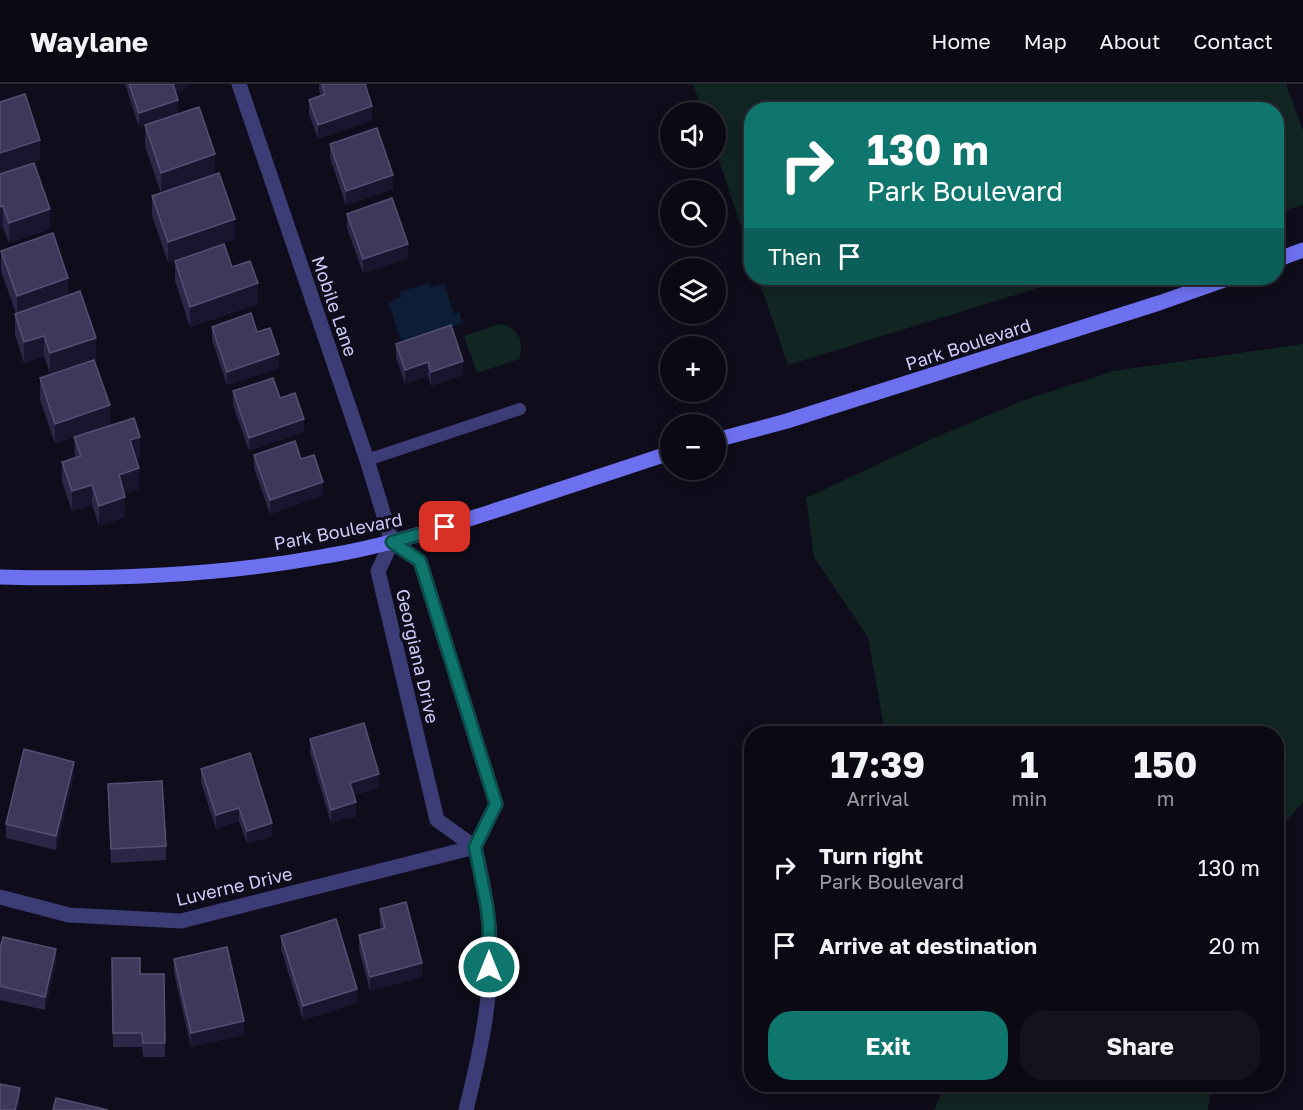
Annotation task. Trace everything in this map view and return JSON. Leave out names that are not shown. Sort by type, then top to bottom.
[{"type":"main road","points":[[1284,257],[1303,250]]},
{"type":"main road","name":"Park Boulevard","points":[[726,437],[787,422],[1210,285]]},
{"type":"main road","name":"Park Boulevard","points":[[0,577],[99,578],[198,572],[327,556],[392,542],[454,524],[660,456]]},
{"type":"street","name":"Mobile Lane","points":[[239,84],[367,460],[392,542]]},
{"type":"street","name":"Georgiana Drive","points":[[392,542],[420,561],[496,804],[475,847],[437,820],[378,572],[392,542]]},
{"type":"street","name":"Luverne Drive","points":[[0,897],[69,915],[181,921],[475,847]]},
{"type":"street","points":[[466,1110],[486,1017],[489,967],[488,916],[475,847]]},
{"type":"lane","points":[[367,460],[520,409]]},
{"type":"green space","points":[[693,84],[1286,84],[1303,131],[1303,205],[1284,211],[1284,102],[744,102],[744,236],[722,168],[726,168],[726,102],[699,102]]},
{"type":"green space","points":[[760,285],[1047,285],[788,365]]},
{"type":"green space","points":[[499,324],[511,328],[518,336],[521,346],[519,359],[477,373],[464,336]]},
{"type":"green space","points":[[1303,344],[1303,802],[1284,824],[1284,726],[884,726],[868,637],[814,557],[806,498],[934,438],[1022,401],[1113,371]]},
{"type":"green space","points":[[942,1092],[1210,1092],[1208,1110],[934,1110]]},
{"type":"water","points":[[428,283],[430,287],[444,283],[454,314],[459,312],[463,323],[402,343],[388,302],[401,297],[400,292]]},
{"type":"building","points":[[129,84],[173,84],[178,100],[139,113]]},
{"type":"building","points":[[322,84],[365,84],[372,106],[318,125],[309,100],[325,94]]},
{"type":"building","points":[[25,94],[40,140],[0,153],[0,102]]},
{"type":"building","points":[[199,107],[215,154],[161,173],[145,125]]},
{"type":"building","points":[[377,128],[393,175],[346,191],[330,144]]},
{"type":"building","points":[[34,163],[50,209],[9,223],[3,206],[0,207],[0,174]]},
{"type":"building","points":[[219,173],[235,219],[168,242],[152,196]]},
{"type":"building","points":[[392,198],[408,244],[363,259],[347,214]]},
{"type":"building","points":[[53,233],[68,278],[17,296],[1,251]]},
{"type":"building","points":[[224,244],[232,267],[250,261],[258,283],[190,307],[175,261]]},
{"type":"building","points":[[80,291],[96,338],[50,353],[44,336],[24,342],[15,314]]},
{"type":"building","points":[[251,313],[257,332],[270,328],[279,354],[227,372],[212,327]]},
{"type":"building","points":[[451,325],[463,361],[431,372],[428,362],[405,370],[396,344]]},
{"type":"building","points":[[94,360],[110,405],[55,424],[40,378]]},
{"type":"building","points":[[273,378],[280,398],[295,393],[304,419],[249,438],[233,391]]},
{"type":"building","points":[[134,418],[140,437],[130,440],[139,468],[119,475],[125,497],[99,506],[92,485],[72,491],[62,462],[81,456],[74,437]]},
{"type":"building","points":[[295,441],[301,459],[314,455],[323,482],[270,500],[254,455]]},
{"type":"building","points":[[364,723],[379,774],[350,783],[356,802],[331,810],[310,739]]},
{"type":"building","points":[[24,749],[74,762],[56,836],[6,824]]},
{"type":"building","points":[[250,753],[272,823],[247,831],[239,808],[216,815],[201,769]]},
{"type":"building","points":[[162,781],[166,846],[111,849],[108,784]]},
{"type":"building","points":[[406,902],[422,963],[370,977],[359,935],[385,928],[380,909]]},
{"type":"building","points":[[336,919],[357,989],[303,1006],[281,936]]},
{"type":"building","points":[[3,937],[56,949],[45,997],[0,986],[0,949]]},
{"type":"building","points":[[227,947],[244,1021],[191,1033],[174,959]]},
{"type":"building","points":[[112,958],[140,958],[140,974],[164,974],[165,1043],[143,1043],[142,1033],[113,1033]]},
{"type":"building","points":[[0,1084],[20,1088],[15,1110],[0,1110]]},
{"type":"building","points":[[56,1098],[108,1110],[53,1110]]},
{"type":"route","points":[[445,527],[392,542],[420,561],[496,804],[475,847],[487,907],[489,967]]}]
